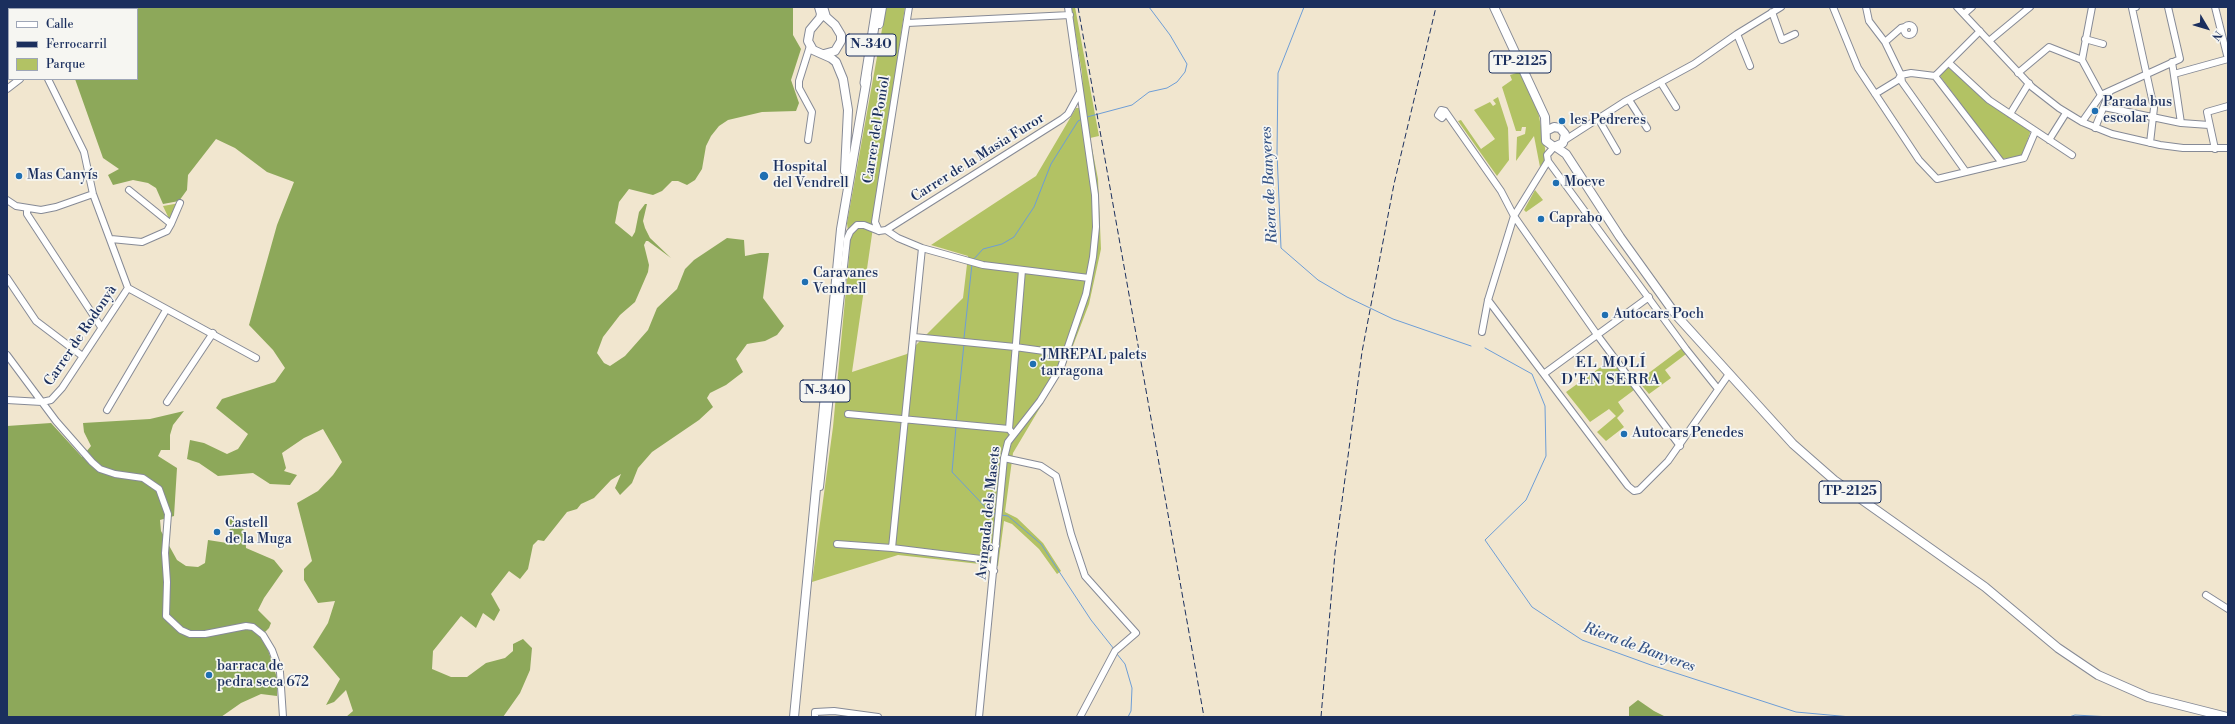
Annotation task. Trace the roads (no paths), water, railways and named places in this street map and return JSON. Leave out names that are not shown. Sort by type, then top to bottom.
[{"type":"highway","name":"N-340","points":[[865,83],[877,7]]},
{"type":"main road","points":[[819,7],[821,14],[817,23],[810,30],[808,36],[810,46],[821,54],[831,58],[840,70],[848,110],[844,183],[846,196]]},
{"type":"main road","points":[[821,54],[835,50],[840,41],[839,30],[830,22],[822,7]]},
{"type":"main road","points":[[865,83],[871,67],[882,7]]},
{"type":"main road","name":"TP-2125","points":[[1494,7],[1545,117],[1546,141],[1557,146],[1566,154],[1620,237],[1676,315],[1793,444],[1834,480],[1985,587],[2081,664],[2110,681],[2148,697],[2227,717]]},
{"type":"main road","points":[[817,23],[830,22]]},
{"type":"main road","name":"N-340","points":[[794,717],[841,229],[865,83]]},
{"type":"main road","name":"TP-2125","points":[[1545,117],[1559,128]]},
{"type":"main road","points":[[1546,131],[1559,128],[1565,134],[1557,146]]},
{"type":"street","name":"Carrer del Poniol","points":[[883,231],[875,222],[909,7]]},
{"type":"street","points":[[1068,7],[1080,76],[1079,94]]},
{"type":"street","points":[[1482,332],[1488,300],[1514,216],[1557,146],[1599,120],[1624,102],[1694,64],[1737,34],[1781,7]]},
{"type":"street","points":[[1833,7],[1854,59],[1875,94],[1919,160],[1935,178],[1938,179],[2024,158],[2035,132]]},
{"type":"street","points":[[1866,7],[1869,21],[1885,42],[1901,75],[1902,82],[1966,172]]},
{"type":"street","points":[[1957,7],[2018,73],[2066,113],[2082,122],[2124,138],[2150,143],[2183,148],[2228,148]]},
{"type":"street","points":[[1964,14],[1972,7]]},
{"type":"street","points":[[1989,41],[2030,7]]},
{"type":"street","points":[[2091,7],[2082,60],[2101,95]]},
{"type":"street","points":[[2134,7],[2148,72],[2155,118],[2150,143]]},
{"type":"street","points":[[2082,122],[2101,95],[2148,72],[2180,59],[2168,7]]},
{"type":"street","points":[[2174,74],[2228,59],[2215,7]]},
{"type":"street","points":[[1772,12],[1782,40],[1795,34]]},
{"type":"street","points":[[907,23],[1070,15]]},
{"type":"street","points":[[1885,42],[1903,28]]},
{"type":"street","points":[[1935,76],[1980,31]]},
{"type":"street","points":[[1737,34],[1750,66]]},
{"type":"street","points":[[2085,39],[2103,44]]},
{"type":"street","points":[[808,140],[812,112],[799,88],[801,71],[807,60],[810,46]]},
{"type":"street","points":[[2018,73],[2049,47],[2082,60]]},
{"type":"street","points":[[807,60],[821,54]]},
{"type":"street","points":[[2172,62],[2181,123]]},
{"type":"street","points":[[1949,63],[1989,100],[2035,132],[2072,155]]},
{"type":"street","points":[[1875,94],[1898,80],[1901,75],[1912,73],[1935,76],[2002,164]]},
{"type":"street","points":[[7,89],[19,80]]},
{"type":"street","points":[[48,80],[84,152],[93,194],[128,288],[166,310],[213,333],[256,358]]},
{"type":"street","points":[[1599,120],[1631,103],[1661,83]]},
{"type":"street","points":[[1661,83],[1676,107]]},
{"type":"street","points":[[2010,114],[2029,83]]},
{"type":"street","points":[[2095,128],[2110,91]]},
{"type":"street","name":"Carrer de la Masia Furor","points":[[883,231],[1062,119],[1068,114],[1079,94]]},
{"type":"street","name":"Avinguda dels Masets","points":[[979,717],[1004,458],[1008,442],[1011,432],[1040,401],[1061,367],[1076,328],[1089,278],[1096,227],[1095,195],[1090,148],[1079,94]]},
{"type":"street","points":[[1631,103],[1647,128]]},
{"type":"street","points":[[2215,149],[2207,112],[2228,106]]},
{"type":"street","points":[[2104,107],[2181,123],[2210,125]]},
{"type":"street","points":[[2049,140],[2066,113]]},
{"type":"street","points":[[1447,116],[1501,191],[1514,216],[1598,336],[1680,446]]},
{"type":"street","points":[[1599,120],[1617,150]]},
{"type":"street","points":[[1559,128],[1568,132],[1583,130]]},
{"type":"street","points":[[1548,161],[1686,349],[1718,389]]},
{"type":"street","points":[[129,190],[171,224]]},
{"type":"street","points":[[7,200],[16,206],[41,210],[56,207],[93,194]]},
{"type":"street","points":[[111,239],[142,242],[167,231],[180,203]]},
{"type":"street","points":[[27,208],[27,214],[101,327]]},
{"type":"street","points":[[806,587],[810,572],[824,459],[847,239],[850,232],[857,225],[864,225],[883,231],[922,248],[976,264],[1089,278]]},
{"type":"street","points":[[892,548],[922,248]]},
{"type":"street","points":[[848,414],[905,419],[1011,432],[1015,346],[1022,270]]},
{"type":"street","points":[[7,278],[36,321],[81,355]]},
{"type":"street","name":"Carrer de Rodonyà","points":[[7,400],[42,402],[51,400],[128,288]]},
{"type":"street","points":[[1545,373],[1598,336],[1649,297]]},
{"type":"street","points":[[1488,300],[1545,373],[1628,486],[1634,491],[1639,490],[1668,461],[1680,446],[1729,374]]},
{"type":"street","points":[[107,410],[166,310]]},
{"type":"street","points":[[167,402],[213,333]]},
{"type":"street","points":[[914,337],[1015,346],[1066,354]]},
{"type":"street","points":[[7,355],[56,421],[92,462],[100,468],[115,474],[143,478],[159,489],[168,514],[165,554],[167,582],[166,616],[181,630],[190,634],[205,634],[246,626],[253,627],[264,635],[272,650],[280,672],[283,717]]},
{"type":"street","points":[[1722,367],[1723,382]]},
{"type":"street","points":[[1723,382],[1740,386]]},
{"type":"street","points":[[1004,458],[1041,466],[1056,476],[1071,534],[1085,576],[1136,633],[1115,650],[1080,717]]},
{"type":"street","points":[[837,544],[892,548],[981,559],[994,571]]},
{"type":"street","points":[[981,559],[989,554],[996,545]]},
{"type":"street","points":[[988,565],[995,560],[989,554]]},
{"type":"street","points":[[2206,595],[2228,609]]},
{"type":"street","points":[[815,714],[834,711],[878,717]]},
{"type":"waterway","points":[[1087,117],[1132,105],[1149,92],[1167,88],[1177,82],[1185,72],[1187,64],[1170,35],[1149,7]]},
{"type":"waterway","name":"Riera de Banyeres","points":[[1304,7],[1278,73],[1277,153],[1281,248],[1318,280],[1347,297],[1393,319],[1471,346]]},
{"type":"waterway","points":[[974,259],[983,249],[1002,244],[1014,237],[1034,207],[1051,164],[1078,121],[1082,119]]},
{"type":"waterway","points":[[964,338],[972,264]]},
{"type":"waterway","points":[[956,422],[964,344]]},
{"type":"waterway","name":"Riera de Banyeres","points":[[1485,348],[1532,374],[1545,406],[1546,456],[1526,500],[1485,540],[1532,607],[1582,640],[1651,665],[1796,712],[1851,717]]},
{"type":"waterway","points":[[956,427],[952,472],[991,513],[996,514]]},
{"type":"waterway","points":[[1001,515],[1008,516],[1041,544],[1091,620],[1114,649]]},
{"type":"waterway","points":[[1117,654],[1125,664],[1132,688],[1131,711],[1128,717]]},
{"type":"waterway","name":"Riera de Banyeres","points":[[2069,717],[2075,715],[2111,717]]},
{"type":"waterway","name":"Riera de Banyeres","points":[[1883,717],[1911,717]]},
{"type":"railway","points":[[1078,7],[1204,717]]},
{"type":"railway","points":[[1321,717],[1335,553],[1362,352],[1394,184],[1436,7]]},
{"type":"place","name":"Parada bus escolar","points":[[2095,111]]},
{"type":"place","name":"les Pedreres","points":[[1562,121]]},
{"type":"place","name":"Mas Canyís","points":[[19,176]]},
{"type":"place","name":"Hospital del Vendrell","points":[[764,176]]},
{"type":"place","name":"Moeve","points":[[1556,183]]},
{"type":"place","name":"Caprabo","points":[[1541,219]]},
{"type":"place","name":"Caravanes Vendrell","points":[[805,282]]},
{"type":"place","name":"Autocars Poch","points":[[1605,315]]},
{"type":"place","name":"JMREPAL palets tarragona","points":[[1033,364]]},
{"type":"place","name":"Autocars Penedes","points":[[1624,434]]},
{"type":"place","name":"Castell de la Muga","points":[[217,532]]},
{"type":"place","name":"barraca de pedra seca 672","points":[[209,675]]},
{"type":"district","name":"EL MOLÍ D'EN SERRA","points":[[1611,372]]}]
